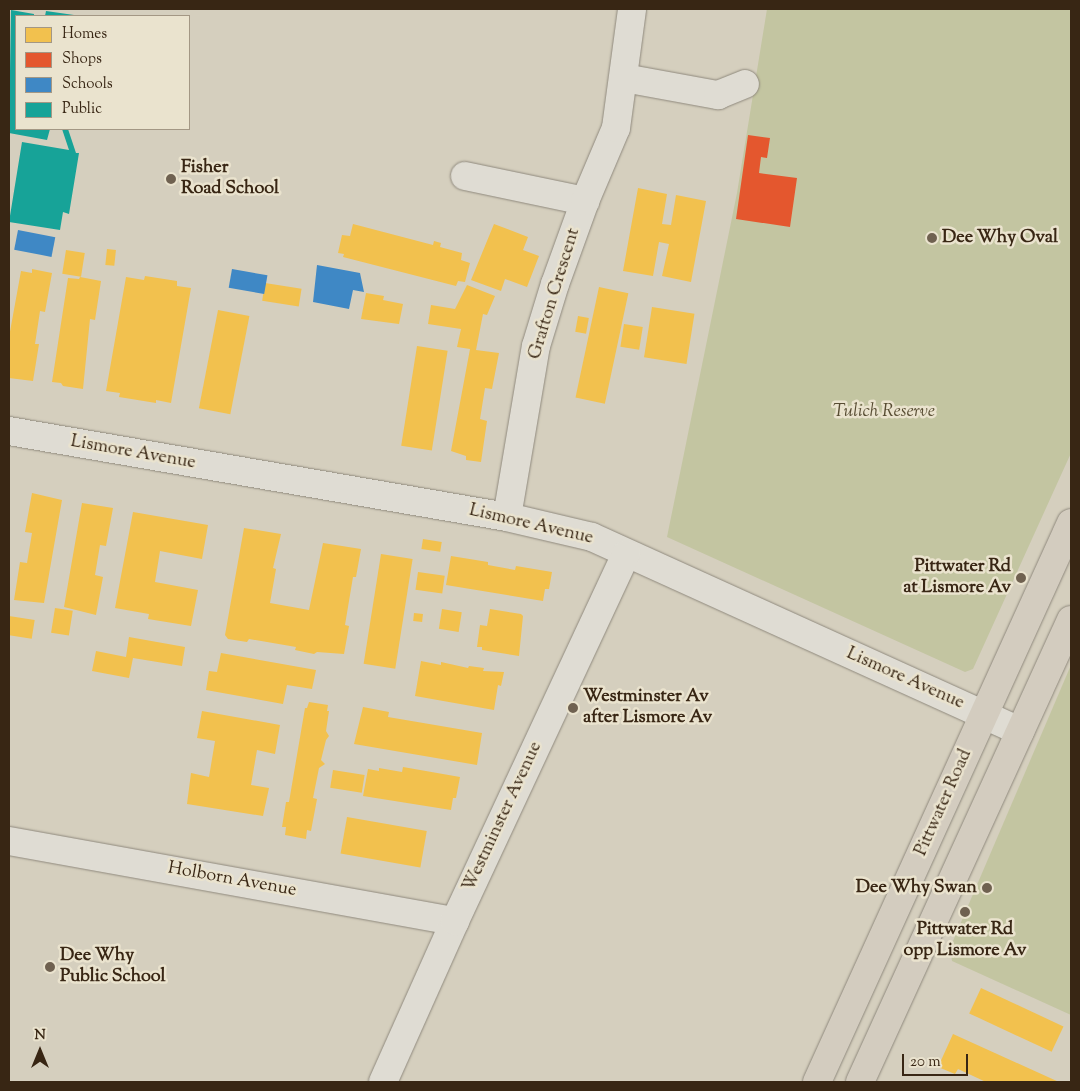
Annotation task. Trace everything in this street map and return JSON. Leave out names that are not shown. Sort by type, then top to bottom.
[{"type":"highway","name":"Pittwater Road","points":[[817,1082],[1071,523]]},
{"type":"highway","points":[[860,1082],[1071,620]]},
{"type":"street","name":"Grafton Crescent","points":[[507,517],[536,346],[555,284],[585,201],[616,128],[632,9]]},
{"type":"street","points":[[624,78],[718,95],[745,84]]},
{"type":"street","points":[[465,176],[585,201]]},
{"type":"street","name":"Lismore Avenue","points":[[9,431],[507,517],[592,537],[1020,731]]},
{"type":"street","name":"Westminster Avenue","points":[[384,1082],[455,921],[626,554]]},
{"type":"street","name":"Holborn Avenue","points":[[9,841],[455,921]]},
{"type":"green space","name":"Tulich Reserve","points":[[767,9],[1071,9],[1071,453],[973,669],[965,672],[667,537],[737,193]]},
{"type":"green space","points":[[1071,665],[1071,1015],[952,961],[950,948]]},
{"type":"building: Homes","points":[[638,188],[667,194],[662,224],[671,225],[676,195],[706,201],[691,282],[662,276],[669,244],[659,242],[653,276],[623,271]]},
{"type":"building: Homes","points":[[353,224],[433,245],[434,241],[441,243],[440,247],[462,253],[461,260],[470,263],[465,282],[458,281],[456,286],[343,257],[344,254],[338,253],[342,235],[350,236]]},
{"type":"building: Homes","points":[[494,224],[528,237],[523,250],[539,256],[527,287],[505,279],[501,291],[471,280]]},
{"type":"building: Homes","points":[[107,249],[116,250],[114,266],[105,265]]},
{"type":"building: Homes","points":[[66,250],[85,253],[81,277],[62,274]]},
{"type":"building: Homes","points":[[32,269],[52,273],[45,312],[40,311],[35,344],[39,344],[33,381],[9,378],[9,337],[21,271],[32,273]]},
{"type":"building: Homes","points":[[145,276],[177,281],[177,286],[191,288],[171,403],[156,400],[156,403],[119,397],[120,393],[106,391],[126,277],[144,280]]},
{"type":"building: Homes","points":[[80,277],[101,281],[95,320],[90,319],[83,389],[52,382],[68,278],[79,279]]},
{"type":"building: Homes","points":[[265,283],[302,289],[299,307],[262,301]]},
{"type":"building: Homes","points":[[467,285],[495,296],[487,315],[483,314],[476,350],[499,353],[492,389],[485,388],[480,419],[487,421],[481,462],[466,460],[466,456],[451,451],[470,349],[457,347],[461,329],[428,324],[431,305],[455,309]]},
{"type":"building: Homes","points":[[599,287],[628,293],[605,404],[576,398]]},
{"type":"building: Homes","points":[[366,293],[384,296],[383,300],[403,304],[399,324],[361,319]]},
{"type":"building: Homes","points":[[652,307],[694,314],[686,364],[644,357]]},
{"type":"building: Homes","points":[[218,310],[249,316],[230,414],[199,408]]},
{"type":"building: Homes","points":[[578,316],[589,318],[586,334],[575,332]]},
{"type":"building: Homes","points":[[624,324],[643,327],[639,350],[620,347]]},
{"type":"building: Homes","points":[[417,346],[448,351],[432,451],[401,446]]},
{"type":"building: Homes","points":[[32,493],[62,500],[44,603],[14,600],[20,562],[27,563],[32,533],[25,532]]},
{"type":"building: Homes","points":[[82,503],[113,508],[106,546],[100,545],[95,575],[103,577],[96,615],[64,607]]},
{"type":"building: Homes","points":[[133,512],[208,525],[202,559],[160,551],[155,582],[198,590],[191,626],[148,619],[149,614],[115,608]]},
{"type":"building: Homes","points":[[244,528],[281,534],[273,568],[276,569],[270,603],[309,610],[323,543],[361,549],[356,577],[353,577],[345,625],[349,626],[344,654],[317,652],[314,654],[295,650],[296,647],[249,639],[247,642],[228,639],[225,635]]},
{"type":"building: Homes","points":[[423,539],[442,542],[440,552],[421,549]]},
{"type":"building: Homes","points":[[381,554],[413,559],[395,669],[364,664]]},
{"type":"building: Homes","points":[[451,556],[488,562],[488,565],[515,570],[516,566],[552,572],[549,589],[545,589],[543,601],[446,585]]},
{"type":"building: Homes","points":[[418,572],[445,576],[442,594],[415,590]]},
{"type":"building: Homes","points":[[55,608],[73,611],[69,636],[51,633]]},
{"type":"building: Homes","points":[[442,609],[462,612],[459,632],[439,629]]},
{"type":"building: Homes","points":[[490,609],[521,614],[523,616],[519,656],[482,650],[482,647],[477,647],[480,625],[487,626]]},
{"type":"building: Homes","points":[[414,613],[423,614],[422,622],[413,621]]},
{"type":"building: Homes","points":[[9,616],[35,620],[32,639],[9,635]]},
{"type":"building: Homes","points":[[129,637],[185,647],[182,666],[133,658],[129,678],[92,671],[96,651],[126,657]]},
{"type":"building: Homes","points":[[221,653],[316,670],[312,689],[287,685],[283,704],[206,690],[209,671],[217,672]]},
{"type":"building: Homes","points":[[421,661],[441,665],[441,662],[468,668],[469,666],[484,668],[483,671],[504,672],[501,686],[498,685],[494,710],[415,696]]},
{"type":"building: Homes","points":[[309,702],[328,705],[326,731],[329,736],[326,740],[321,760],[325,764],[319,768],[313,798],[317,799],[311,831],[307,830],[306,839],[285,835],[286,827],[282,827],[286,802],[289,802],[305,708],[307,708]]},
{"type":"building: Homes","points":[[363,707],[389,712],[388,717],[482,733],[477,765],[354,744]]},
{"type":"building: Homes","points":[[202,711],[280,725],[275,754],[257,750],[251,785],[269,788],[263,816],[187,804],[191,773],[209,777],[215,741],[197,738]]},
{"type":"building: Homes","points":[[403,767],[460,777],[456,798],[453,798],[451,810],[363,796],[368,769],[379,771],[379,768],[402,772]]},
{"type":"building: Homes","points":[[333,770],[365,775],[362,793],[330,788]]},
{"type":"building: Homes","points":[[347,817],[427,831],[420,868],[341,853]]},
{"type":"building: Homes","points":[[981,988],[1063,1026],[1052,1052],[969,1013]]},
{"type":"building: Homes","points":[[953,1034],[1059,1082],[986,1082],[958,1069],[955,1074],[938,1067]]},
{"type":"building: Shops","points":[[748,135],[770,138],[767,158],[761,157],[759,173],[797,178],[790,227],[736,219]]},
{"type":"building: Schools","points":[[18,230],[55,237],[51,257],[14,250]]},
{"type":"building: Schools","points":[[317,265],[360,273],[364,292],[353,290],[349,309],[313,302]]},
{"type":"building: Schools","points":[[232,269],[267,275],[264,294],[229,288]]},
{"type":"building: Public","points":[[11,10],[34,14],[15,15],[15,130],[50,130],[47,140],[9,133]]},
{"type":"building: Public","points":[[46,11],[74,15],[45,15]]},
{"type":"building: Public","points":[[62,130],[68,130],[76,153],[79,153],[69,214],[63,212],[60,230],[9,222],[22,142],[69,150]]},
{"type":"place","name":"Fisher Road School","points":[[171,179]]},
{"type":"place","name":"Dee Why Oval","points":[[932,238]]},
{"type":"place","name":"Pittwater Rd at Lismore Av","points":[[1021,578]]},
{"type":"place","name":"Westminster Av after Lismore Av","points":[[573,708]]},
{"type":"place","name":"Dee Why Swan","points":[[987,888]]},
{"type":"place","name":"Pittwater Rd opp Lismore Av","points":[[965,912]]},
{"type":"place","name":"Dee Why Public School","points":[[50,967]]}]
